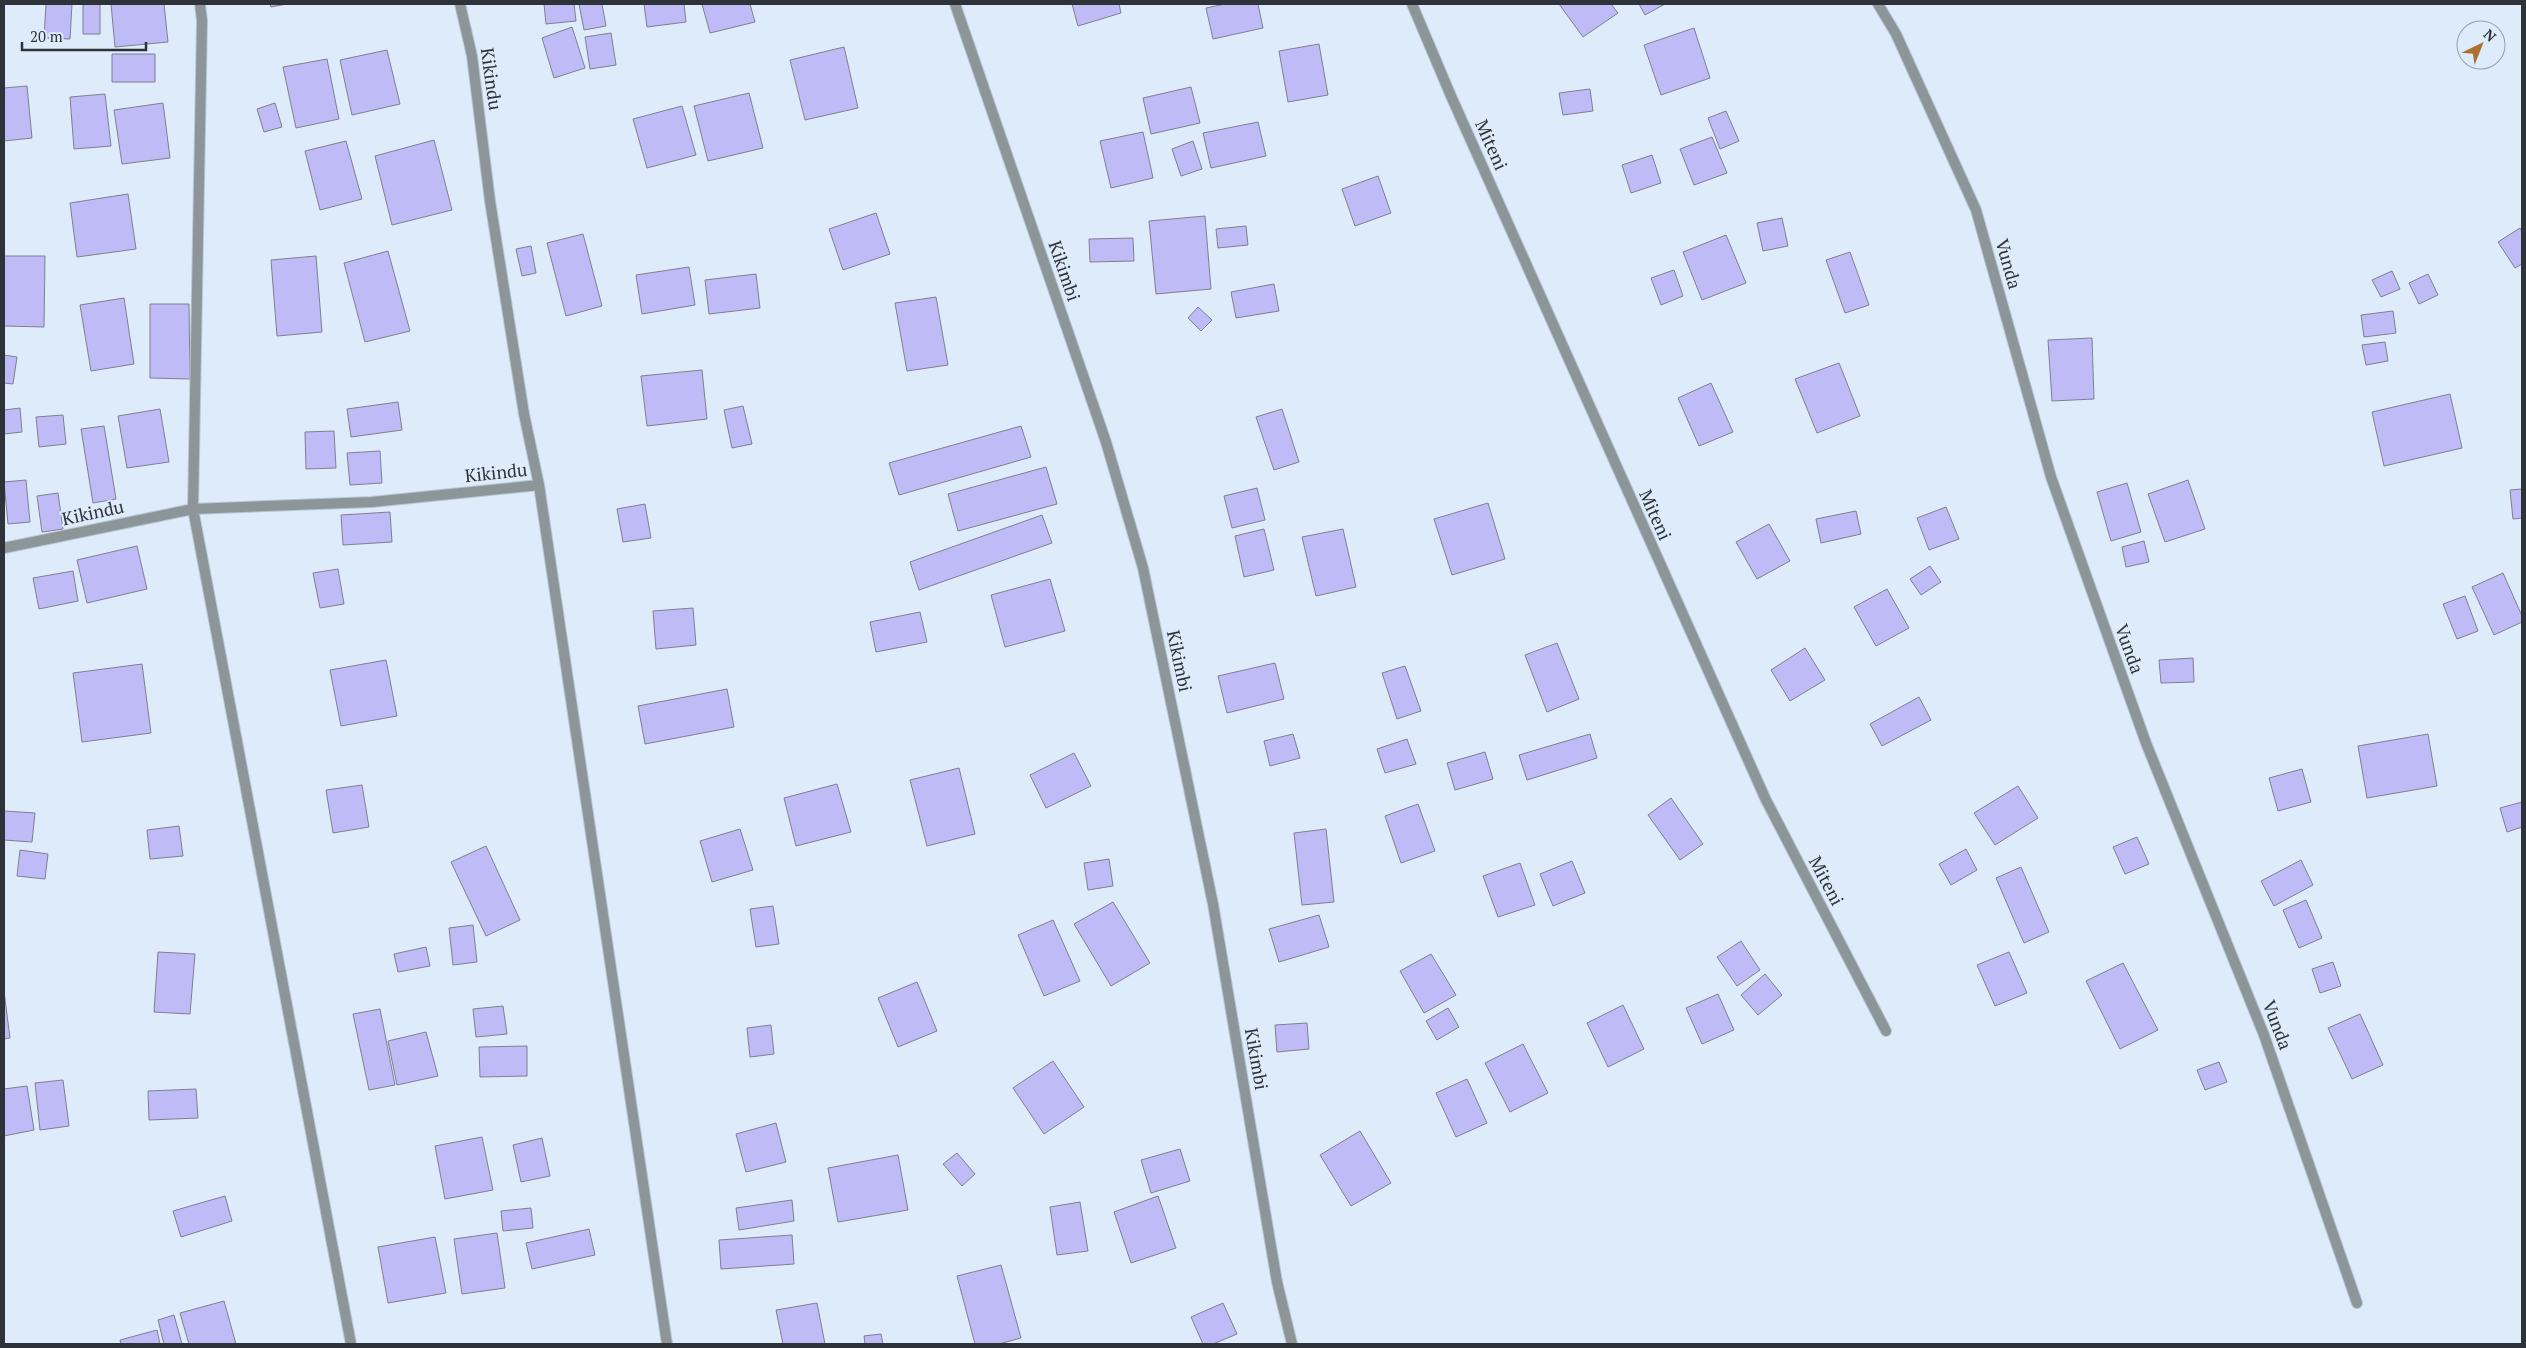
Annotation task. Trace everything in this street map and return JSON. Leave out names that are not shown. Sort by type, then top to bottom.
[{"type":"street","points":[[200,4],[202,21],[193,509],[351,1344]]},
{"type":"street","name":"Kikindu","points":[[4,548],[193,509],[372,502],[539,485],[524,414],[490,201],[472,56],[460,4]]},
{"type":"street","name":"Kikimbi","points":[[955,4],[1106,442],[1143,568],[1213,904],[1277,1282],[1292,1344]]},
{"type":"street","name":"Miteni","points":[[1412,4],[1451,96],[1766,800],[1886,1031]]},
{"type":"street","name":"Vunda","points":[[1878,4],[1896,34],[1976,210],[2051,477],[2146,743],[2264,1035],[2357,1303]]},
{"type":"street","points":[[539,485],[666,1344]]},
{"type":"building","points":[[46,4],[72,4],[70,39],[44,38]]},
{"type":"building","points":[[83,4],[100,4],[100,34],[83,34]]},
{"type":"building","points":[[111,4],[164,4],[168,42],[115,47]]},
{"type":"building","points":[[270,4],[287,4],[271,7]]},
{"type":"building","points":[[544,4],[574,4],[576,21],[546,24]]},
{"type":"building","points":[[579,4],[602,4],[606,26],[584,30]]},
{"type":"building","points":[[644,4],[684,4],[686,22],[647,27]]},
{"type":"building","points":[[702,4],[750,4],[755,22],[710,33]]},
{"type":"building","points":[[1072,4],[1119,4],[1121,13],[1078,26]]},
{"type":"building","points":[[1225,4],[1258,4],[1263,28],[1213,39],[1206,8]]},
{"type":"building","points":[[1559,4],[1611,4],[1618,13],[1583,37]]},
{"type":"building","points":[[1639,4],[1665,4],[1645,15]]},
{"type":"building","points":[[572,27],[585,68],[554,78],[542,38]]},
{"type":"building","points":[[1694,28],[1710,78],[1661,95],[1644,45]]},
{"type":"building","points":[[611,33],[616,65],[590,69],[585,37]]},
{"type":"building","points":[[1319,44],[1328,95],[1288,102],[1279,51]]},
{"type":"building","points":[[844,47],[858,108],[805,120],[790,60]]},
{"type":"building","points":[[387,50],[400,104],[352,115],[340,60]]},
{"type":"building","points":[[112,54],[155,54],[155,82],[112,82]]},
{"type":"building","points":[[327,59],[339,119],[296,128],[283,67]]},
{"type":"building","points":[[27,86],[32,138],[4,141],[4,88]]},
{"type":"building","points":[[1191,87],[1200,123],[1151,134],[1143,98]]},
{"type":"building","points":[[1590,89],[1593,111],[1563,115],[1559,93]]},
{"type":"building","points":[[749,93],[763,148],[708,161],[694,106]]},
{"type":"building","points":[[105,94],[111,146],[74,149],[70,97]]},
{"type":"building","points":[[163,103],[170,158],[122,164],[114,110]]},
{"type":"building","points":[[275,103],[282,127],[264,132],[257,109]]},
{"type":"building","points":[[682,106],[696,155],[647,168],[633,119]]},
{"type":"building","points":[[1726,111],[1739,141],[1720,149],[1708,118]]},
{"type":"building","points":[[1258,122],[1266,156],[1211,168],[1203,133]]},
{"type":"building","points":[[1143,132],[1153,178],[1111,188],[1100,141]]},
{"type":"building","points":[[1712,137],[1727,173],[1694,185],[1680,149]]},
{"type":"building","points":[[434,140],[452,210],[392,225],[375,156]]},
{"type":"building","points":[[346,141],[362,199],[320,210],[305,151]]},
{"type":"building","points":[[1193,141],[1202,169],[1181,176],[1172,149]]},
{"type":"building","points":[[1652,155],[1661,183],[1631,193],[1622,165]]},
{"type":"building","points":[[1378,176],[1391,213],[1355,226],[1342,189]]},
{"type":"building","points":[[128,194],[136,249],[77,257],[70,203]]},
{"type":"building","points":[[876,213],[890,254],[843,270],[829,229]]},
{"type":"building","points":[[1205,216],[1211,289],[1156,294],[1149,221]]},
{"type":"building","points":[[1782,218],[1788,246],[1763,251],[1757,223]]},
{"type":"building","points":[[1246,226],[1248,245],[1218,248],[1216,229]]},
{"type":"building","points":[[2520,228],[2522,232],[2522,264],[2515,268],[2498,242]]},
{"type":"building","points":[[583,234],[602,306],[566,316],[547,243]]},
{"type":"building","points":[[1726,235],[1746,283],[1702,300],[1683,252]]},
{"type":"building","points":[[1133,238],[1134,261],[1090,262],[1089,239]]},
{"type":"building","points":[[531,246],[536,273],[522,276],[516,249]]},
{"type":"building","points":[[388,251],[410,331],[365,342],[344,263]]},
{"type":"building","points":[[1850,252],[1869,305],[1845,313],[1826,260]]},
{"type":"building","points":[[4,256],[45,256],[44,327],[4,326]]},
{"type":"building","points":[[316,256],[322,332],[277,336],[271,260]]},
{"type":"building","points":[[689,267],[695,305],[642,314],[636,275]]},
{"type":"building","points":[[1674,270],[1683,296],[1661,305],[1651,278]]},
{"type":"building","points":[[2392,271],[2400,289],[2381,297],[2372,280]]},
{"type":"building","points":[[756,274],[760,308],[709,314],[705,280]]},
{"type":"building","points":[[2428,274],[2438,295],[2419,304],[2409,283]]},
{"type":"building","points":[[1274,284],[1279,311],[1236,318],[1231,292]]},
{"type":"building","points":[[936,297],[948,365],[907,371],[895,303]]},
{"type":"building","points":[[124,298],[134,364],[91,371],[80,305]]},
{"type":"building","points":[[150,304],[189,304],[190,379],[150,378]]},
{"type":"building","points":[[1198,307],[1212,320],[1201,331],[1188,318]]},
{"type":"building","points":[[2393,311],[2396,333],[2364,337],[2361,315]]},
{"type":"building","points":[[2092,338],[2094,399],[2052,401],[2048,340]]},
{"type":"building","points":[[2385,342],[2388,361],[2366,365],[2362,345]]},
{"type":"building","points":[[4,355],[17,357],[13,384],[4,383]]},
{"type":"building","points":[[1839,363],[1860,416],[1817,433],[1795,379]]},
{"type":"building","points":[[702,370],[707,419],[647,426],[641,376]]},
{"type":"building","points":[[1711,383],[1733,432],[1699,446],[1678,398]]},
{"type":"building","points":[[2450,394],[2462,448],[2384,466],[2372,412]]},
{"type":"building","points":[[398,402],[402,430],[351,437],[347,409]]},
{"type":"building","points":[[743,406],[752,444],[732,448],[724,410]]},
{"type":"building","points":[[20,408],[22,432],[4,434],[4,410]]},
{"type":"building","points":[[160,409],[169,462],[127,468],[118,416]]},
{"type":"building","points":[[1282,409],[1299,462],[1274,470],[1256,417]]},
{"type":"building","points":[[63,415],[66,444],[39,447],[36,417]]},
{"type":"building","points":[[104,426],[116,499],[93,503],[81,429]]},
{"type":"building","points":[[1021,426],[1031,457],[899,495],[889,463]]},
{"type":"building","points":[[334,431],[336,468],[306,469],[305,432]]},
{"type":"building","points":[[380,451],[382,483],[350,485],[347,453]]},
{"type":"building","points":[[1046,467],[1057,504],[958,531],[948,494]]},
{"type":"building","points":[[26,480],[30,522],[8,524],[4,482]]},
{"type":"building","points":[[2188,480],[2205,529],[2165,542],[2148,494]]},
{"type":"building","points":[[2127,483],[2141,532],[2111,541],[2097,492]]},
{"type":"building","points":[[1257,488],[1265,520],[1232,528],[1224,496]]},
{"type":"building","points":[[2522,489],[2522,518],[2513,519],[2510,490]]},
{"type":"building","points":[[58,493],[63,529],[42,532],[37,496]]},
{"type":"building","points":[[1488,503],[1505,559],[1452,575],[1434,519]]},
{"type":"building","points":[[645,504],[651,538],[623,542],[617,509]]},
{"type":"building","points":[[1946,507],[1959,539],[1929,550],[1917,518]]},
{"type":"building","points":[[1856,511],[1861,534],[1821,543],[1816,519]]},
{"type":"building","points":[[390,512],[392,542],[343,545],[341,515]]},
{"type":"building","points":[[1042,515],[1052,543],[919,590],[910,562]]},
{"type":"building","points":[[1769,524],[1790,561],[1757,579],[1736,542]]},
{"type":"building","points":[[1264,529],[1274,570],[1244,577],[1235,536]]},
{"type":"building","points":[[1343,529],[1356,587],[1316,596],[1302,537]]},
{"type":"building","points":[[2144,541],[2149,562],[2126,567],[2122,547]]},
{"type":"building","points":[[137,546],[147,589],[87,603],[77,560]]},
{"type":"building","points":[[1930,566],[1941,582],[1921,595],[1910,579]]},
{"type":"building","points":[[338,569],[344,604],[320,608],[313,573]]},
{"type":"building","points":[[73,571],[78,601],[39,609],[33,578]]},
{"type":"building","points":[[2503,573],[2522,616],[2522,622],[2494,635],[2472,587]]},
{"type":"building","points":[[1050,579],[1065,631],[1005,647],[991,595]]},
{"type":"building","points":[[1887,589],[1909,628],[1876,646],[1854,607]]},
{"type":"building","points":[[2465,596],[2478,631],[2457,639],[2443,604]]},
{"type":"building","points":[[693,608],[696,645],[656,649],[653,611]]},
{"type":"building","points":[[920,612],[927,642],[876,652],[870,622]]},
{"type":"building","points":[[1557,643],[1579,699],[1547,712],[1525,655]]},
{"type":"building","points":[[1805,648],[1825,680],[1790,701],[1771,670]]},
{"type":"building","points":[[2193,658],[2194,682],[2161,683],[2159,660]]},
{"type":"building","points":[[386,660],[397,716],[341,726],[330,670]]},
{"type":"building","points":[[1275,663],[1284,699],[1227,713],[1218,676]]},
{"type":"building","points":[[142,664],[151,733],[82,742],[73,673]]},
{"type":"building","points":[[1405,666],[1421,711],[1397,719],[1382,673]]},
{"type":"building","points":[[727,689],[734,727],[645,744],[638,706]]},
{"type":"building","points":[[1919,697],[1931,720],[1882,746],[1870,724]]},
{"type":"building","points":[[1293,734],[1300,758],[1270,766],[1264,741]]},
{"type":"building","points":[[1590,734],[1597,758],[1527,780],[1519,755]]},
{"type":"building","points":[[2428,734],[2437,786],[2367,798],[2358,746]]},
{"type":"building","points":[[1407,739],[1416,764],[1385,773],[1377,749]]},
{"type":"building","points":[[1485,752],[1493,779],[1455,790],[1447,763]]},
{"type":"building","points":[[1074,753],[1091,786],[1046,808],[1030,775]]},
{"type":"building","points":[[959,768],[975,834],[927,846],[910,780]]},
{"type":"building","points":[[2302,769],[2311,802],[2278,811],[2269,778]]},
{"type":"building","points":[[837,784],[851,832],[796,846],[784,798]]},
{"type":"building","points":[[362,785],[369,827],[333,833],[326,790]]},
{"type":"building","points":[[2018,786],[2038,818],[1995,845],[1974,813]]},
{"type":"building","points":[[1671,798],[1703,844],[1680,860],[1648,815]]},
{"type":"building","points":[[2522,802],[2522,827],[2507,832],[2500,808]]},
{"type":"building","points":[[1418,804],[1435,851],[1401,863],[1385,816]]},
{"type":"building","points":[[4,811],[35,813],[32,842],[4,840]]},
{"type":"building","points":[[179,826],[183,856],[150,859],[147,830]]},
{"type":"building","points":[[740,829],[753,870],[712,882],[700,841]]},
{"type":"building","points":[[1326,829],[1334,902],[1302,905],[1294,833]]},
{"type":"building","points":[[2137,837],[2149,864],[2125,874],[2113,847]]},
{"type":"building","points":[[486,846],[520,920],[486,936],[451,862]]},
{"type":"building","points":[[1966,849],[1977,870],[1951,885],[1939,864]]},
{"type":"building","points":[[20,850],[48,854],[45,879],[17,876]]},
{"type":"building","points":[[1109,859],[1113,886],[1088,890],[1084,863]]},
{"type":"building","points":[[2301,860],[2313,885],[2274,906],[2261,881]]},
{"type":"building","points":[[1572,861],[1585,893],[1553,906],[1540,874]]},
{"type":"building","points":[[1520,863],[1535,905],[1498,917],[1483,876]]},
{"type":"building","points":[[2021,867],[2049,932],[2024,943],[1996,878]]},
{"type":"building","points":[[2306,900],[2322,938],[2299,948],[2283,910]]},
{"type":"building","points":[[1113,902],[1150,963],[1111,986],[1074,924]]},
{"type":"building","points":[[773,906],[779,944],[756,947],[750,909]]},
{"type":"building","points":[[1319,915],[1329,947],[1279,962],[1269,929]]},
{"type":"building","points":[[1053,920],[1080,981],[1044,996],[1018,935]]},
{"type":"building","points":[[473,925],[477,962],[453,965],[449,928]]},
{"type":"building","points":[[1741,941],[1760,970],[1737,986],[1717,957]]},
{"type":"building","points":[[426,947],[430,966],[398,972],[394,954]]},
{"type":"building","points":[[158,952],[195,954],[190,1014],[154,1012]]},
{"type":"building","points":[[2009,952],[2027,993],[1995,1006],[1977,965]]},
{"type":"building","points":[[1431,954],[1456,995],[1424,1013],[1400,971]]},
{"type":"building","points":[[2333,962],[2341,986],[2320,993],[2312,969]]},
{"type":"building","points":[[2123,963],[2158,1030],[2120,1049],[2086,981]]},
{"type":"building","points":[[1765,974],[1782,995],[1758,1015],[1741,995]]},
{"type":"building","points":[[917,982],[937,1031],[898,1047],[878,998]]},
{"type":"building","points":[[4,991],[10,1038],[4,1039]]},
{"type":"building","points":[[1718,994],[1734,1030],[1702,1044],[1686,1008]]},
{"type":"building","points":[[1623,1005],[1644,1049],[1608,1067],[1587,1023]]},
{"type":"building","points":[[503,1006],[507,1034],[476,1037],[473,1009]]},
{"type":"building","points":[[1448,1008],[1459,1027],[1437,1040],[1426,1021]]},
{"type":"building","points":[[380,1009],[395,1085],[369,1090],[353,1014]]},
{"type":"building","points":[[2360,1014],[2383,1065],[2352,1079],[2328,1028]]},
{"type":"building","points":[[1307,1023],[1309,1049],[1277,1052],[1275,1025]]},
{"type":"building","points":[[771,1025],[774,1054],[750,1057],[747,1028]]},
{"type":"building","points":[[426,1032],[438,1076],[397,1085],[388,1041]]},
{"type":"building","points":[[1523,1044],[1548,1093],[1510,1112],[1485,1063]]},
{"type":"building","points":[[527,1046],[527,1076],[480,1077],[479,1047]]},
{"type":"building","points":[[1053,1061],[1084,1107],[1044,1134],[1013,1088]]},
{"type":"building","points":[[2219,1062],[2227,1082],[2205,1090],[2197,1070]]},
{"type":"building","points":[[1467,1079],[1487,1123],[1456,1137],[1436,1093]]},
{"type":"building","points":[[63,1080],[69,1126],[40,1130],[35,1083]]},
{"type":"building","points":[[27,1086],[34,1130],[4,1136],[4,1089]]},
{"type":"building","points":[[196,1089],[198,1118],[149,1120],[148,1091]]},
{"type":"building","points":[[776,1123],[786,1162],[746,1172],[736,1134]]},
{"type":"building","points":[[1360,1131],[1391,1183],[1351,1206],[1320,1155]]},
{"type":"building","points":[[482,1137],[493,1190],[445,1199],[435,1146]]},
{"type":"building","points":[[542,1138],[550,1176],[521,1182],[513,1145]]},
{"type":"building","points":[[1180,1149],[1190,1181],[1151,1193],[1141,1160]]},
{"type":"building","points":[[957,1153],[975,1174],[962,1186],[943,1164]]},
{"type":"building","points":[[898,1155],[908,1210],[838,1222],[828,1168]]},
{"type":"building","points":[[225,1196],[232,1221],[181,1237],[173,1211]]},
{"type":"building","points":[[1158,1196],[1176,1248],[1131,1263],[1114,1212]]},
{"type":"building","points":[[792,1200],[794,1221],[739,1230],[736,1208]]},
{"type":"building","points":[[1080,1202],[1088,1251],[1057,1255],[1050,1207]]},
{"type":"building","points":[[531,1208],[533,1228],[503,1231],[501,1211]]},
{"type":"building","points":[[589,1229],[595,1255],[532,1269],[526,1243]]},
{"type":"building","points":[[497,1233],[505,1288],[462,1294],[454,1239]]},
{"type":"building","points":[[792,1235],[794,1264],[721,1269],[719,1240]]},
{"type":"building","points":[[435,1237],[446,1293],[388,1303],[378,1247]]},
{"type":"building","points":[[1001,1265],[1021,1338],[999,1344],[975,1344],[957,1276]]},
{"type":"building","points":[[224,1301],[236,1344],[189,1344],[180,1313]]},
{"type":"building","points":[[817,1303],[825,1344],[783,1344],[776,1310]]},
{"type":"building","points":[[1223,1303],[1237,1334],[1213,1344],[1203,1344],[1191,1317]]},
{"type":"building","points":[[174,1315],[182,1344],[164,1344],[158,1320]]},
{"type":"building","points":[[157,1330],[160,1344],[121,1344],[120,1340]]},
{"type":"building","points":[[881,1334],[883,1344],[865,1344],[864,1336]]}]
